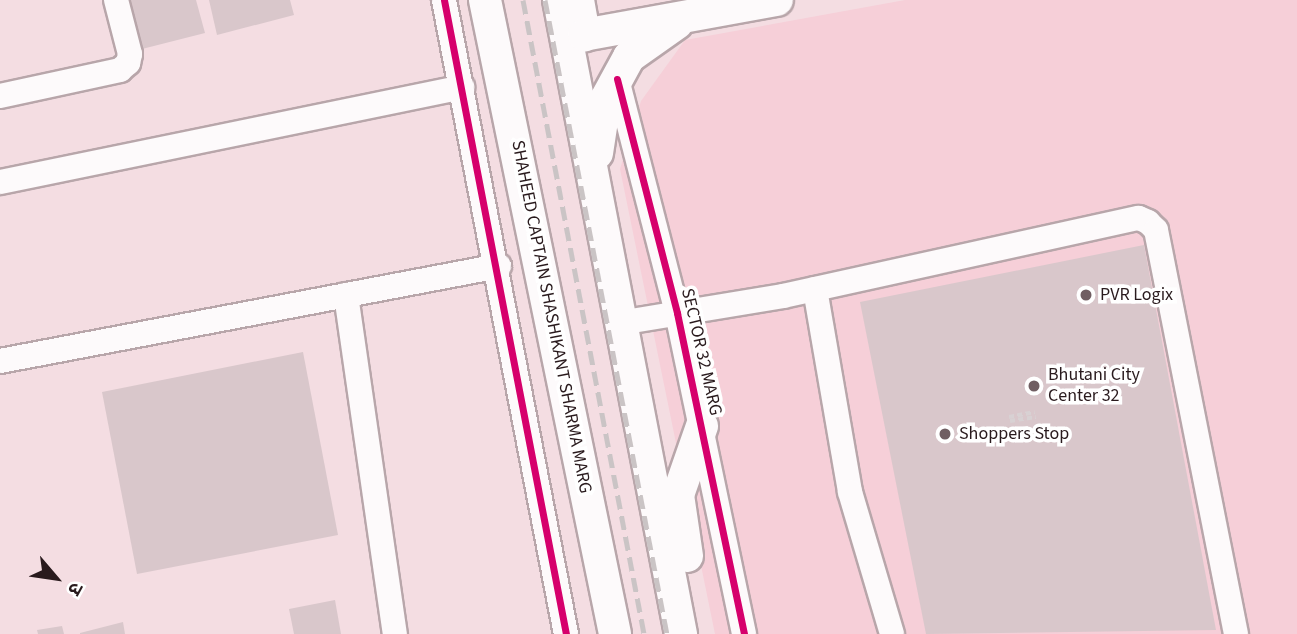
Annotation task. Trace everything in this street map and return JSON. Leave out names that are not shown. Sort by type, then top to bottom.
[{"type":"main road","name":"SHAHEED CAPTAIN SHASHIKANT SHARMA MARG","points":[[485,0],[615,634]]},
{"type":"main road","points":[[559,0],[681,634]]},
{"type":"main road","points":[[578,0],[584,35],[776,0]]},
{"type":"main road","points":[[596,191],[605,101],[629,57],[687,16]]},
{"type":"main road","points":[[698,634],[678,495],[702,426]]},
{"type":"street","points":[[0,96],[120,70],[128,63],[130,54],[116,0]]},
{"type":"street","points":[[444,0],[499,266],[566,634]]},
{"type":"street","name":"SECTOR 32 MARG","points":[[617,79],[677,313],[744,634]]},
{"type":"street","points":[[0,182],[462,87]]},
{"type":"street","points":[[620,323],[815,289],[1139,218],[1148,222],[1156,230],[1236,634]]},
{"type":"street","points":[[0,361],[499,266]]},
{"type":"street","points":[[815,289],[850,492],[892,634]]},
{"type":"street","points":[[346,295],[395,634]]},
{"type":"path","points":[[1010,419],[1023,417],[1035,415],[1010,421],[1023,417],[1035,412],[1009,417],[1023,417]]},
{"type":"shaded area","points":[[905,0],[1297,0],[1297,634],[715,634],[620,169],[641,101],[685,40]]},
{"type":"building","points":[[129,0],[196,0],[205,33],[142,49]]},
{"type":"building","points":[[209,0],[290,0],[294,15],[217,35]]},
{"type":"building","points":[[1144,245],[1216,630],[926,634],[860,302]]},
{"type":"building","points":[[303,352],[338,535],[137,574],[102,392]]},
{"type":"building","points":[[335,600],[341,634],[294,634],[289,609]]},
{"type":"building","points":[[123,622],[125,634],[80,634],[80,633]]},
{"type":"building","points":[[62,626],[64,634],[38,634],[37,630]]},
{"type":"railway","points":[[523,0],[644,634]]},
{"type":"railway","points":[[545,0],[667,634]]},
{"type":"cycle path","points":[[444,0],[566,634]]},
{"type":"cycle path","points":[[617,79],[677,313],[744,634]]},
{"type":"place","name":"PVR Logix","points":[[1086,295]]},
{"type":"place","name":"Bhutani City Center 32","points":[[1034,386]]},
{"type":"place","name":"Shoppers Stop","points":[[945,434]]}]
